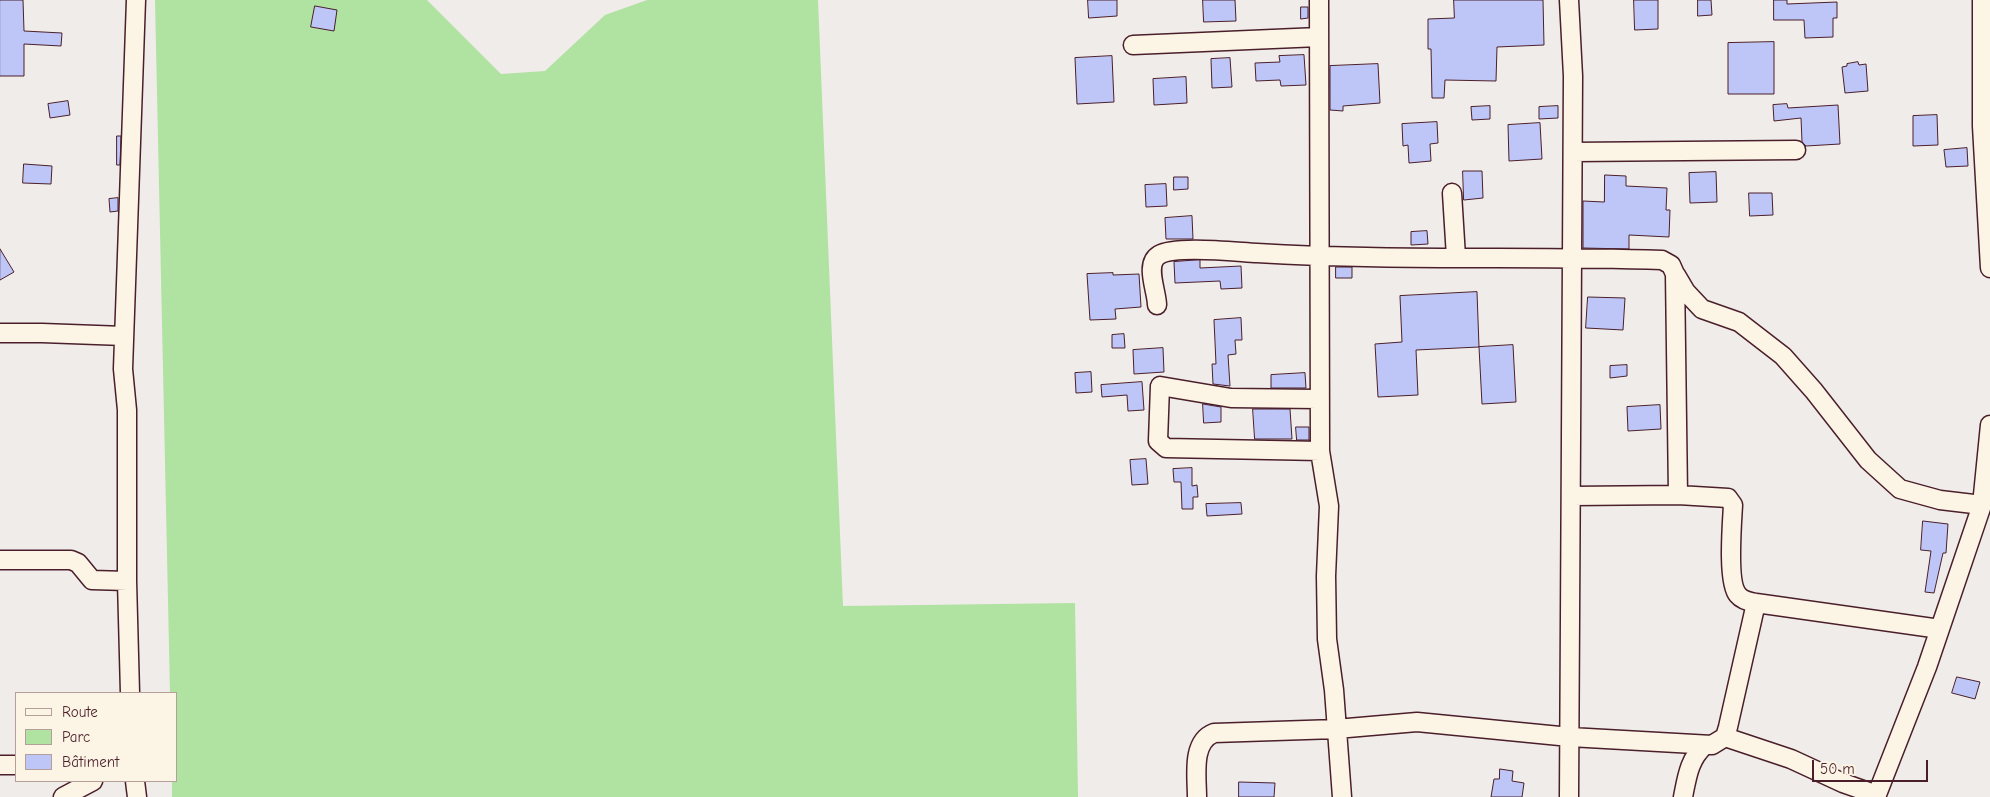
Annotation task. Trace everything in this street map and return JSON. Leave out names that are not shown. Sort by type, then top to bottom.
[{"type":"street","points":[[130,692],[127,581],[127,402],[123,369],[136,0]]},
{"type":"street","points":[[1318,0],[1318,399],[1320,451],[1329,506],[1326,576],[1327,639],[1334,690],[1342,797]]},
{"type":"street","points":[[1569,0],[1573,76],[1569,797]]},
{"type":"street","points":[[1982,0],[1982,126],[1990,268]]},
{"type":"street","points":[[1133,45],[1319,37]]},
{"type":"street","points":[[1573,152],[1796,150]]},
{"type":"street","points":[[1452,193],[1456,257]]},
{"type":"street","points":[[1157,305],[1152,264],[1157,256],[1170,251],[1215,251],[1318,256],[1662,260],[1671,266],[1686,292],[1702,309],[1739,322],[1783,356],[1814,391],[1868,460],[1900,489],[1940,500],[1982,505]]},
{"type":"street","points":[[1675,274],[1678,495]]},
{"type":"street","points":[[0,333],[124,336]]},
{"type":"street","points":[[1318,399],[1231,398],[1160,386],[1158,441],[1166,448],[1320,451]]},
{"type":"street","points":[[1725,737],[1791,759],[1876,796],[1940,629],[1982,505],[1990,425]]},
{"type":"street","points":[[1572,496],[1678,495],[1723,497],[1733,505],[1731,573],[1733,588],[1738,596],[1756,603],[1940,629]]},
{"type":"street","points":[[0,560],[71,560],[78,563],[92,580],[127,581]]},
{"type":"street","points":[[1196,797],[1198,750],[1204,738],[1214,733],[1336,729],[1418,722],[1570,737],[1706,745],[1720,742],[1725,737],[1741,676],[1756,603]]},
{"type":"street","points":[[1683,797],[1688,768],[1694,757],[1706,745]]},
{"type":"street","points":[[0,765],[15,766]]},
{"type":"street","points":[[135,782],[137,797]]},
{"type":"street","points":[[63,797],[83,783]]},
{"type":"green space","points":[[155,0],[427,0],[501,74],[545,71],[605,15],[647,0],[818,0],[843,606],[1075,603],[1078,797],[172,797],[172,782],[178,782],[178,692],[170,692]]},
{"type":"building","points":[[0,0],[23,0],[24,31],[62,33],[61,46],[24,44],[24,76],[0,76]]},
{"type":"building","points":[[1088,0],[1117,0],[1117,16],[1089,18]]},
{"type":"building","points":[[1203,0],[1235,0],[1236,21],[1204,22]]},
{"type":"building","points":[[1454,0],[1543,0],[1544,45],[1497,47],[1496,81],[1445,80],[1444,98],[1432,98],[1431,49],[1428,49],[1428,19],[1454,18]]},
{"type":"building","points":[[1634,0],[1658,0],[1658,29],[1635,30]]},
{"type":"building","points":[[1698,0],[1711,0],[1712,15],[1698,16]]},
{"type":"building","points":[[1774,0],[1787,0],[1787,4],[1837,2],[1837,18],[1833,18],[1833,37],[1805,38],[1804,20],[1774,20]]},
{"type":"building","points":[[315,6],[337,10],[334,31],[311,27]]},
{"type":"building","points":[[1301,7],[1308,7],[1308,18],[1301,19]]},
{"type":"building","points":[[1774,42],[1774,94],[1728,94],[1728,43]]},
{"type":"building","points":[[1304,55],[1306,85],[1281,86],[1280,80],[1256,81],[1255,63],[1280,62],[1279,56]]},
{"type":"building","points":[[1112,56],[1114,102],[1077,104],[1075,58]]},
{"type":"building","points":[[1230,58],[1232,87],[1212,88],[1211,59]]},
{"type":"building","points":[[1858,62],[1859,65],[1866,64],[1868,91],[1845,93],[1842,67]]},
{"type":"building","points":[[1378,64],[1380,103],[1343,106],[1343,111],[1330,110],[1330,66]]},
{"type":"building","points":[[1186,77],[1187,103],[1154,105],[1153,79]]},
{"type":"building","points":[[68,101],[70,115],[50,118],[48,104]]},
{"type":"building","points":[[1787,104],[1788,108],[1838,105],[1840,144],[1806,146],[1802,142],[1801,118],[1774,121],[1773,105]]},
{"type":"building","points":[[1490,106],[1490,119],[1472,120],[1471,107]]},
{"type":"building","points":[[1558,106],[1558,118],[1539,119],[1539,107]]},
{"type":"building","points":[[1937,115],[1938,145],[1913,146],[1913,116]]},
{"type":"building","points":[[1437,122],[1438,143],[1430,144],[1431,161],[1409,163],[1408,145],[1403,146],[1402,124]]},
{"type":"building","points":[[1540,123],[1542,159],[1509,161],[1508,125]]},
{"type":"building","points":[[117,136],[121,136],[120,165],[117,165]]},
{"type":"building","points":[[1967,148],[1968,166],[1946,167],[1944,150]]},
{"type":"building","points":[[24,164],[52,166],[51,184],[23,183]]},
{"type":"building","points":[[1463,171],[1482,171],[1483,198],[1464,200]]},
{"type":"building","points":[[1716,172],[1717,202],[1690,203],[1689,173]]},
{"type":"building","points":[[1605,175],[1626,176],[1626,186],[1667,188],[1666,210],[1670,210],[1669,237],[1629,235],[1629,249],[1583,248],[1583,201],[1604,202]]},
{"type":"building","points":[[1174,177],[1188,177],[1188,189],[1174,190]]},
{"type":"building","points":[[1166,184],[1167,206],[1146,207],[1145,185]]},
{"type":"building","points":[[1749,193],[1772,193],[1773,215],[1750,216]]},
{"type":"building","points":[[118,198],[118,211],[110,212],[109,199]]},
{"type":"building","points":[[1192,216],[1193,239],[1166,239],[1165,218]]},
{"type":"building","points":[[1427,231],[1428,244],[1411,245],[1411,232]]},
{"type":"building","points":[[0,249],[14,272],[0,280]]},
{"type":"building","points":[[1200,260],[1200,268],[1241,266],[1242,288],[1221,289],[1220,281],[1175,283],[1174,262]]},
{"type":"building","points":[[1336,267],[1352,267],[1352,278],[1336,278]]},
{"type":"building","points":[[1113,273],[1113,275],[1139,274],[1141,307],[1115,309],[1116,319],[1090,320],[1087,274]]},
{"type":"building","points":[[1477,292],[1479,347],[1416,350],[1418,395],[1378,397],[1375,344],[1402,342],[1400,296]]},
{"type":"building","points":[[1588,297],[1625,298],[1623,330],[1586,328]]},
{"type":"building","points":[[1241,318],[1242,340],[1235,340],[1236,354],[1228,355],[1230,386],[1213,384],[1212,364],[1216,364],[1214,320]]},
{"type":"building","points":[[1124,334],[1125,348],[1112,348],[1112,335]]},
{"type":"building","points":[[1513,345],[1516,402],[1482,404],[1479,347]]},
{"type":"building","points":[[1163,348],[1164,372],[1134,374],[1133,350]]},
{"type":"building","points":[[1627,365],[1627,376],[1610,378],[1610,366]]},
{"type":"building","points":[[1091,372],[1092,392],[1076,393],[1075,373]]},
{"type":"building","points":[[1305,373],[1306,388],[1271,388],[1271,375]]},
{"type":"building","points":[[1142,382],[1144,410],[1128,411],[1127,395],[1102,397],[1101,385]]},
{"type":"building","points":[[1203,404],[1221,407],[1221,422],[1204,423]]},
{"type":"building","points":[[1660,405],[1661,429],[1628,431],[1627,407]]},
{"type":"building","points":[[1253,409],[1290,409],[1292,439],[1255,439]]},
{"type":"building","points":[[1296,427],[1309,427],[1309,440],[1297,440]]},
{"type":"building","points":[[1146,459],[1148,484],[1132,485],[1130,460]]},
{"type":"building","points":[[1192,468],[1192,486],[1197,485],[1198,497],[1193,497],[1193,509],[1182,509],[1181,482],[1174,482],[1173,469]]},
{"type":"building","points":[[1241,503],[1242,514],[1207,516],[1206,504]]},
{"type":"building","points":[[1923,521],[1948,524],[1946,553],[1943,553],[1934,593],[1925,592],[1931,551],[1921,550]]},
{"type":"building","points":[[1957,677],[1980,682],[1975,699],[1952,693]]},
{"type":"building","points":[[1500,769],[1513,771],[1512,781],[1524,783],[1522,797],[1491,797],[1494,779],[1499,779]]},
{"type":"building","points":[[1239,782],[1275,783],[1274,797],[1239,797]]}]
